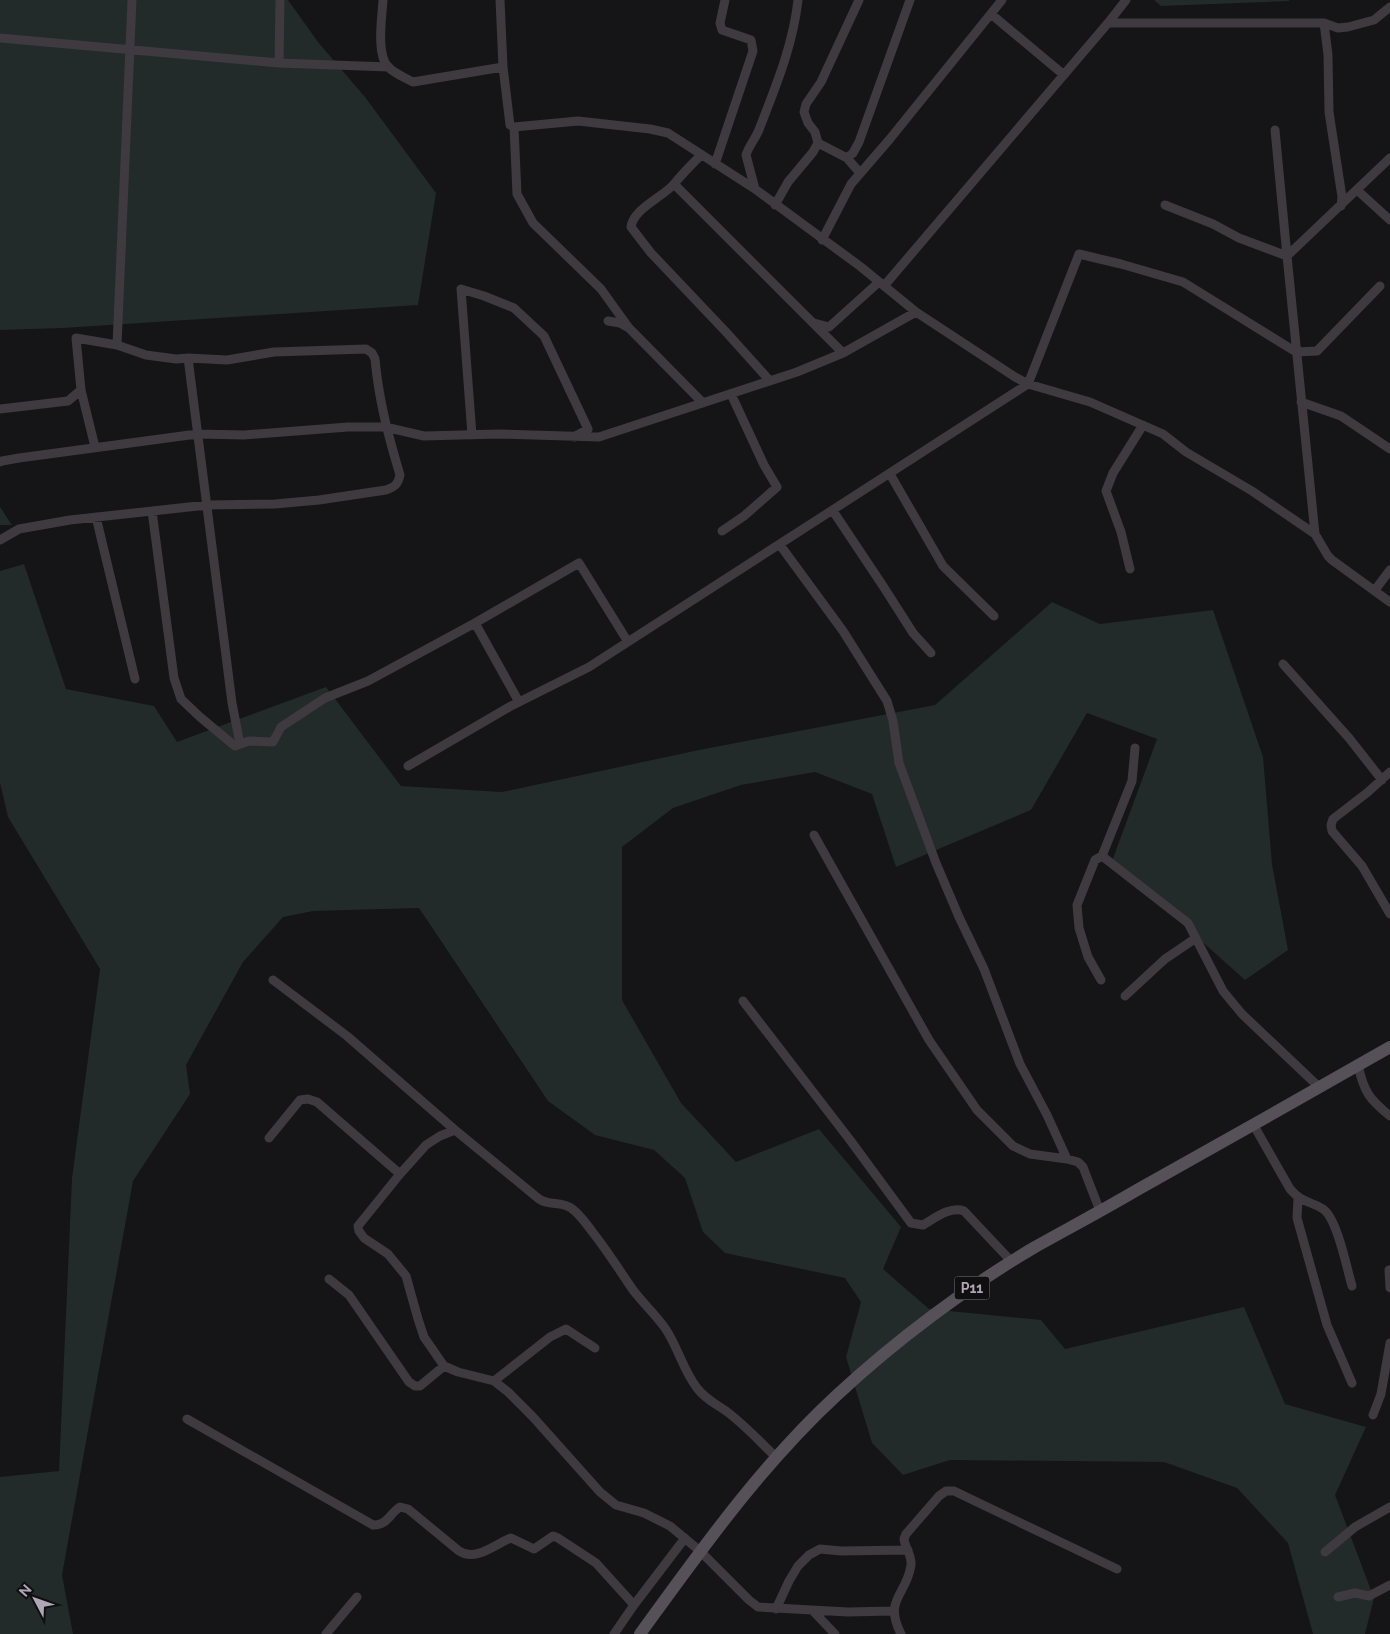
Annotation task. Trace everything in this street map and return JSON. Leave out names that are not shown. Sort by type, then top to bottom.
[{"type":"main road","name":"P11","points":[[640,1634],[700,1551],[776,1458],[837,1395],[944,1307],[1012,1262],[1390,1047]]},
{"type":"street","points":[[117,345],[132,0]]},
{"type":"street","points":[[279,63],[280,0]]},
{"type":"street","points":[[383,0],[382,57],[389,67],[413,82],[503,67]]},
{"type":"street","points":[[500,0],[503,67],[510,125],[514,127],[578,121],[650,129],[668,134],[754,189],[916,312],[1015,377],[1028,384],[1090,402],[1163,434],[1186,452],[1252,492],[1315,534],[1332,560],[1390,602]]},
{"type":"street","points":[[715,164],[753,51],[751,40],[722,30],[720,23],[725,0]]},
{"type":"street","points":[[754,189],[746,155],[747,150],[758,135],[780,76],[790,42],[798,0]]},
{"type":"street","points":[[775,205],[788,182],[813,152],[818,142],[815,132],[808,123],[804,112],[806,104],[821,82],[859,0]]},
{"type":"street","points":[[847,158],[853,153],[859,142],[910,0]]},
{"type":"street","points":[[822,240],[851,184],[1002,0]]},
{"type":"street","points":[[811,322],[829,327],[881,284],[1064,76],[1126,0]]},
{"type":"street","points":[[1108,23],[1324,23],[1338,28],[1374,20],[1390,7]]},
{"type":"street","points":[[991,14],[1064,76]]},
{"type":"street","points":[[1324,23],[1328,55],[1329,112],[1342,197],[1341,206]]},
{"type":"street","points":[[0,38],[279,63],[389,67]]},
{"type":"street","points":[[514,127],[517,194],[533,223],[601,290],[629,328],[703,403]]},
{"type":"street","points":[[1275,130],[1315,534]]},
{"type":"street","points":[[818,142],[847,158],[860,173]]},
{"type":"street","points":[[701,155],[674,184],[636,214],[631,221],[630,227],[651,253],[770,381]]},
{"type":"street","points":[[1287,256],[1390,158]]},
{"type":"street","points":[[674,184],[843,353]]},
{"type":"street","points":[[1357,190],[1390,220]]},
{"type":"street","points":[[1165,205],[1213,224],[1239,238],[1287,256]]},
{"type":"street","points":[[408,766],[518,702],[589,667],[1028,384],[1079,254],[1182,282],[1296,352],[1316,351],[1380,286]]},
{"type":"street","points":[[472,435],[461,289],[514,308],[544,336],[588,429],[574,437]]},
{"type":"street","points":[[0,462],[197,434],[244,435],[348,427],[385,427],[424,436],[498,434],[599,437],[797,372],[843,353],[916,312]]},
{"type":"street","points":[[608,321],[620,323],[629,328]]},
{"type":"street","points":[[0,540],[19,529],[30,526],[96,517],[207,504],[275,504],[318,500],[386,490],[398,482],[400,475],[385,427],[375,359],[372,352],[366,349],[274,352],[227,360],[176,359],[146,355],[117,345],[76,338],[81,390],[95,447]]},
{"type":"street","points":[[188,358],[232,703],[240,744]]},
{"type":"street","points":[[0,409],[68,401],[81,390]]},
{"type":"street","points":[[722,531],[744,516],[777,487],[764,465],[731,394]]},
{"type":"street","points":[[1301,402],[1341,416],[1390,449]]},
{"type":"street","points":[[1130,570],[1121,532],[1106,491],[1107,484],[1113,473],[1143,426]]},
{"type":"street","points":[[890,474],[943,566],[994,616]]},
{"type":"street","points":[[152,511],[174,678],[182,699],[200,717],[236,746],[248,740],[273,742],[281,727],[325,698],[368,681],[476,623],[579,563],[628,642]]},
{"type":"street","points":[[833,511],[913,633],[931,653]]},
{"type":"street","points":[[96,517],[135,678]]},
{"type":"street","points":[[780,545],[843,631],[887,701],[893,721],[899,762],[936,862],[959,917],[984,969],[1020,1064],[1047,1115],[1067,1159]]},
{"type":"street","points":[[1375,590],[1390,570]]},
{"type":"street","points":[[476,623],[518,702]]},
{"type":"street","points":[[1283,664],[1345,734],[1382,780]]},
{"type":"street","points":[[1101,980],[1088,957],[1078,928],[1078,905],[1095,860],[1102,856],[1132,781],[1135,748]]},
{"type":"street","points":[[1390,772],[1333,819],[1331,825],[1332,831],[1362,866],[1390,914]]},
{"type":"street","points":[[814,835],[929,1040],[977,1110],[1013,1146],[1030,1154],[1078,1162],[1082,1167],[1100,1212]]},
{"type":"street","points":[[1102,856],[1188,923],[1223,991],[1242,1014],[1319,1087]]},
{"type":"street","points":[[1125,996],[1165,959],[1196,938]]},
{"type":"street","points":[[273,980],[347,1036],[455,1130],[544,1203],[570,1207],[581,1216],[633,1289],[665,1328],[680,1355],[688,1375],[698,1390],[712,1403],[725,1410],[738,1421],[776,1458]]},
{"type":"street","points":[[743,1002],[839,1124],[911,1222],[916,1225],[923,1225],[957,1208],[964,1211],[1012,1262]]},
{"type":"street","points":[[1358,1065],[1366,1092],[1390,1116]]},
{"type":"street","points":[[268,1138],[300,1100],[308,1099],[317,1102],[400,1174]]},
{"type":"street","points":[[1253,1124],[1290,1189],[1298,1198],[1323,1209],[1330,1216],[1335,1226],[1352,1286]]},
{"type":"street","points":[[455,1130],[440,1136],[426,1145],[360,1221],[358,1226],[364,1238],[388,1254],[406,1276],[424,1337],[444,1366],[458,1372],[494,1381],[534,1418],[600,1492],[616,1505],[644,1513],[670,1526],[700,1551],[748,1600],[758,1607],[813,1611],[893,1611]]},
{"type":"street","points":[[1298,1198],[1297,1218],[1327,1325],[1352,1383]]},
{"type":"street","points":[[1390,1270],[1390,1288]]},
{"type":"street","points":[[330,1280],[349,1295],[409,1382],[415,1386],[420,1386],[444,1366]]},
{"type":"street","points":[[494,1381],[550,1337],[566,1329],[595,1348]]},
{"type":"street","points":[[1373,1416],[1380,1394],[1390,1342]]},
{"type":"street","points":[[187,1419],[374,1526],[384,1523],[393,1511],[400,1507],[408,1509],[459,1551],[471,1555],[511,1538],[517,1539],[534,1549],[548,1537],[558,1538],[596,1562],[634,1605]]},
{"type":"street","points":[[901,1634],[893,1611],[909,1573],[911,1563],[904,1539],[906,1534],[946,1491],[954,1491],[1117,1569]]},
{"type":"street","points":[[1325,1552],[1355,1526],[1390,1507]]},
{"type":"street","points":[[614,1634],[685,1538]]},
{"type":"street","points":[[776,1609],[798,1566],[809,1555],[820,1549],[842,1551],[908,1550]]},
{"type":"street","points":[[1338,1598],[1355,1594],[1370,1596],[1390,1585]]},
{"type":"street","points":[[326,1634],[357,1597]]},
{"type":"street","points":[[813,1611],[835,1634]]},
{"type":"shaded area","points":[[0,0],[288,0],[318,42],[365,97],[436,193],[418,305],[63,328],[0,330]]},
{"type":"shaded area","points":[[1154,0],[1289,0],[1289,1],[1161,6]]},
{"type":"shaded area","points":[[0,507],[12,525],[0,525]]},
{"type":"shaded area","points":[[24,564],[66,689],[154,706],[177,742],[326,687],[401,786],[502,792],[699,750],[935,705],[1052,602],[1100,624],[1213,610],[1263,757],[1272,864],[1288,950],[1245,980],[1112,861],[1157,739],[1087,713],[1031,810],[896,867],[872,794],[815,772],[741,785],[673,808],[622,847],[622,1000],[681,1103],[736,1162],[819,1129],[901,1227],[883,1269],[929,1309],[1041,1320],[1065,1349],[1244,1307],[1285,1404],[1366,1427],[1335,1495],[1374,1598],[1365,1634],[1313,1634],[1288,1543],[1237,1488],[1164,1462],[950,1460],[903,1475],[872,1443],[846,1357],[861,1302],[845,1278],[725,1253],[703,1232],[685,1178],[654,1150],[595,1135],[548,1101],[419,908],[313,911],[283,917],[243,962],[186,1065],[190,1094],[133,1181],[62,1575],[73,1634],[0,1634],[0,1477],[59,1471],[72,1178],[100,969],[8,817],[0,783],[0,571]]}]
